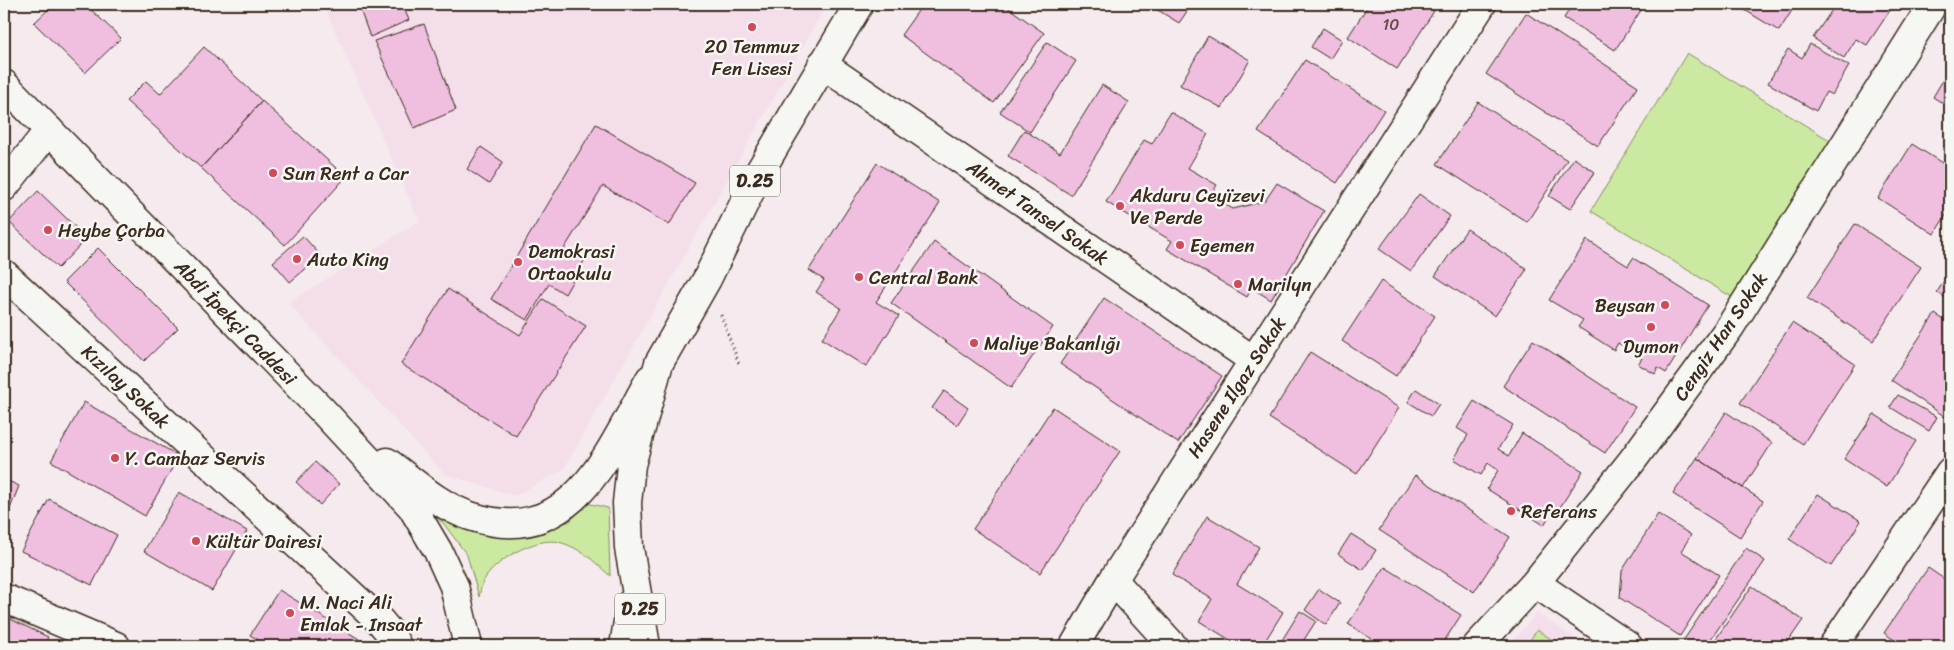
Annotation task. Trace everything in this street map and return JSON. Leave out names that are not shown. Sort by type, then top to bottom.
[{"type":"street","name":"D.25","points":[[646,646],[629,548],[627,503],[631,465],[659,362],[707,279],[760,171],[859,4]]},
{"type":"street","name":"Hasene Ilgaz Sokak","points":[[1074,646],[1113,580],[1482,4]]},
{"type":"street","name":"Cengiz Han Sokak","points":[[1477,646],[1535,582],[1632,461],[1730,327],[1933,4]]},
{"type":"street","name":"Ahmet Tansel Sokak","points":[[822,64],[1253,360]]},
{"type":"street","name":"Abdi İpekçi Caddesi","points":[[4,84],[322,410],[412,507],[438,551],[454,586],[462,633],[468,646]]},
{"type":"street","points":[[4,187],[49,130]]},
{"type":"street","name":"Kızılay Sokak","points":[[4,274],[380,621],[390,633],[397,646]]},
{"type":"street","name":"Abdi İpekçi Caddesi","points":[[322,410],[385,461],[450,506],[470,516],[508,523],[525,523],[546,517],[559,510],[582,489],[599,468],[659,362]]},
{"type":"street","points":[[1833,646],[1950,472]]},
{"type":"street","name":"D.25","points":[[624,646],[634,571]]},
{"type":"street","points":[[1113,580],[1174,646]]},
{"type":"street","points":[[1535,582],[1628,646]]},
{"type":"street","points":[[4,598],[116,646]]},
{"type":"path","points":[[707,279],[739,364]]},
{"type":"shaded area","name":"Demokrasi Ortaokulu","points":[[323,4],[827,4],[564,469],[515,496],[444,474],[288,303],[419,221]]},
{"type":"shaded area","points":[[1537,613],[1586,646],[1508,646]]},
{"type":"green space","points":[[1687,53],[1831,141],[1735,299],[1591,211]]},
{"type":"green space","points":[[416,500],[534,533],[570,521],[586,503],[608,508],[610,576],[581,551],[559,542],[550,541],[527,546],[496,566],[483,582],[479,597],[467,555],[444,524]]},
{"type":"green space","points":[[1537,630],[1562,646],[1526,646]]},
{"type":"building","points":[[54,4],[85,4],[121,38],[85,73],[34,23]]},
{"type":"building","points":[[358,4],[402,4],[409,20],[370,37]]},
{"type":"building","points":[[923,4],[1003,4],[1044,33],[994,103],[901,35]]},
{"type":"building","points":[[1148,4],[1192,4],[1179,23]]},
{"type":"building","points":[[1369,4],[1423,4],[1434,11],[1397,69],[1348,37]]},
{"type":"building","points":[[1573,4],[1645,4],[1615,50],[1564,18]]},
{"type":"building","points":[[1735,4],[1796,4],[1779,31]]},
{"type":"building","points":[[1836,4],[1883,4],[1891,9],[1867,45],[1856,39],[1844,58],[1813,38]]},
{"type":"building","points":[[1526,13],[1638,86],[1598,146],[1486,74]]},
{"type":"building","points":[[424,24],[456,110],[414,128],[374,41]]},
{"type":"building","points":[[1323,28],[1342,40],[1330,59],[1311,47]]},
{"type":"building","points":[[1208,36],[1250,60],[1222,108],[1180,85]]},
{"type":"building","points":[[1047,42],[1076,61],[1030,132],[1000,112]]},
{"type":"building","points":[[1810,44],[1849,66],[1832,95],[1826,92],[1816,111],[1768,83],[1788,49],[1802,58]]},
{"type":"building","points":[[204,47],[262,101],[201,168],[126,101],[146,81],[160,94]]},
{"type":"building","points":[[1305,60],[1384,110],[1337,183],[1258,132]]},
{"type":"building","points":[[1950,68],[1950,108],[1933,97]]},
{"type":"building","points":[[1102,85],[1129,102],[1071,195],[1008,156],[1024,130],[1060,153]]},
{"type":"building","name":"Sun Rent a Car","points":[[262,101],[346,177],[285,245],[201,168]]},
{"type":"building","points":[[1478,102],[1567,160],[1527,222],[1437,164]]},
{"type":"building","points":[[1170,112],[1208,134],[1188,168],[1217,185],[1210,196],[1233,209],[1265,201],[1277,183],[1324,211],[1271,300],[1252,288],[1247,297],[1167,249],[1172,241],[1106,202],[1144,140],[1152,144]]},
{"type":"building","points":[[596,124],[695,183],[669,225],[603,186],[564,249],[584,261],[565,294],[549,284],[527,320],[491,299]]},
{"type":"building","points":[[1912,144],[1950,168],[1950,209],[1934,234],[1878,198]]},
{"type":"building","points":[[481,147],[503,162],[489,184],[467,169]]},
{"type":"building","points":[[1574,158],[1595,172],[1570,209],[1549,196]]},
{"type":"building","points":[[877,163],[940,203],[876,302],[899,316],[866,367],[822,339],[841,308],[816,292],[824,280],[809,270]]},
{"type":"building","name":"Heybe Çorba","points":[[38,191],[87,238],[58,268],[9,222]]},
{"type":"building","points":[[1419,194],[1450,216],[1411,271],[1379,249]]},
{"type":"building","points":[[1855,224],[1921,267],[1873,341],[1807,298]]},
{"type":"building","points":[[1467,229],[1527,269],[1495,316],[1435,276]]},
{"type":"building","name":"Auto King","points":[[303,236],[321,256],[290,282],[273,262]]},
{"type":"building","points":[[1587,240],[1628,266],[1633,258],[1708,305],[1666,373],[1658,368],[1655,374],[1638,364],[1642,358],[1618,343],[1614,350],[1578,327],[1583,320],[1549,300]]},
{"type":"building","points":[[934,242],[1053,327],[1011,388],[891,303]]},
{"type":"building","points":[[98,248],[178,328],[144,361],[64,282]]},
{"type":"building","points":[[1950,272],[1950,301],[1937,292]]},
{"type":"building","points":[[1381,281],[1435,316],[1396,376],[1342,341]]},
{"type":"building","points":[[448,289],[520,335],[543,299],[586,326],[516,436],[401,364]]},
{"type":"building","points":[[1104,298],[1222,376],[1178,443],[1060,364]]},
{"type":"building","points":[[1935,314],[1950,324],[1950,420],[1891,380]]},
{"type":"building","points":[[1792,323],[1855,364],[1803,444],[1740,403]]},
{"type":"building","points":[[1533,340],[1635,407],[1605,453],[1503,386]]},
{"type":"building","points":[[1310,352],[1399,408],[1357,474],[1269,418]]},
{"type":"building","points":[[1416,389],[1439,404],[1431,416],[1408,402]]},
{"type":"building","points":[[944,391],[968,408],[957,425],[932,408]]},
{"type":"building","points":[[1898,395],[1937,417],[1929,431],[1890,407]]},
{"type":"building","points":[[1474,401],[1513,425],[1498,449],[1509,456],[1522,433],[1583,471],[1559,509],[1555,506],[1544,525],[1487,489],[1498,470],[1488,463],[1481,475],[1454,459],[1468,435],[1457,428]]},
{"type":"building","name":"Y. Cambaz Servis","points":[[84,402],[179,456],[145,516],[51,461]]},
{"type":"building","points":[[1053,407],[1120,451],[1040,573],[973,529]]},
{"type":"building","points":[[1726,412],[1772,443],[1743,488],[1697,458]]},
{"type":"building","points":[[1874,414],[1916,441],[1887,487],[1844,459]]},
{"type":"building","points":[[1697,458],[1763,501],[1740,537],[1673,494]]},
{"type":"building","points":[[315,462],[339,484],[320,505],[296,482]]},
{"type":"building","points":[[1415,475],[1510,537],[1474,592],[1379,530]]},
{"type":"building","points":[[4,479],[19,486],[4,524]]},
{"type":"building","name":"Kültür Dairesi","points":[[179,492],[247,531],[212,591],[144,551]]},
{"type":"building","points":[[1818,494],[1861,521],[1831,566],[1789,539]]},
{"type":"building","points":[[49,499],[117,535],[92,585],[21,551]]},
{"type":"building","points":[[1658,514],[1691,535],[1681,551],[1719,575],[1680,636],[1620,598],[1622,571]]},
{"type":"building","points":[[1207,516],[1259,547],[1237,584],[1283,612],[1262,646],[1240,646],[1199,621],[1212,599],[1172,575]]},
{"type":"building","points":[[1351,534],[1376,550],[1363,570],[1338,554]]},
{"type":"building","points":[[1746,548],[1765,561],[1706,646],[1691,646],[1683,641]]},
{"type":"building","points":[[1385,567],[1461,615],[1441,646],[1383,646],[1348,624]]},
{"type":"building","points":[[1928,568],[1950,583],[1950,646],[1903,646],[1884,633]]},
{"type":"building","points":[[1752,586],[1803,620],[1785,646],[1711,646]]},
{"type":"building","points":[[1319,589],[1340,603],[1326,625],[1305,610]]},
{"type":"building","name":"M. Naci Ali Emlak - Insaat","points":[[279,590],[359,639],[355,646],[268,646],[250,635]]},
{"type":"building","points":[[1300,611],[1316,621],[1300,646],[1279,645]]},
{"type":"building","points":[[4,616],[48,637],[44,646],[4,646]]},
{"type":"place","name":"20 Temmuz Fen Lisesi","points":[[752,27]]},
{"type":"place","name":"Sun Rent a Car","points":[[273,173]]},
{"type":"place","name":"Akduru Ceyïzevi Ve Perde","points":[[1120,206]]},
{"type":"place","name":"Heybe Çorba","points":[[48,230]]},
{"type":"place","name":"Egemen","points":[[1180,245]]},
{"type":"place","name":"Auto King","points":[[297,259]]},
{"type":"place","name":"Demokrasi Ortaokulu","points":[[518,262]]},
{"type":"place","name":"Central Bank","points":[[859,277]]},
{"type":"place","name":"Marilyn","points":[[1238,284]]},
{"type":"place","name":"Beysan","points":[[1665,305]]},
{"type":"place","name":"Dymon","points":[[1651,327]]},
{"type":"place","name":"Maliye Bakanlığı","points":[[974,343]]},
{"type":"place","name":"Y. Cambaz Servis","points":[[115,458]]},
{"type":"place","name":"Referans","points":[[1511,511]]},
{"type":"place","name":"Kültür Dairesi","points":[[196,541]]},
{"type":"place","name":"M. Naci Ali Emlak - Insaat","points":[[290,613]]}]
